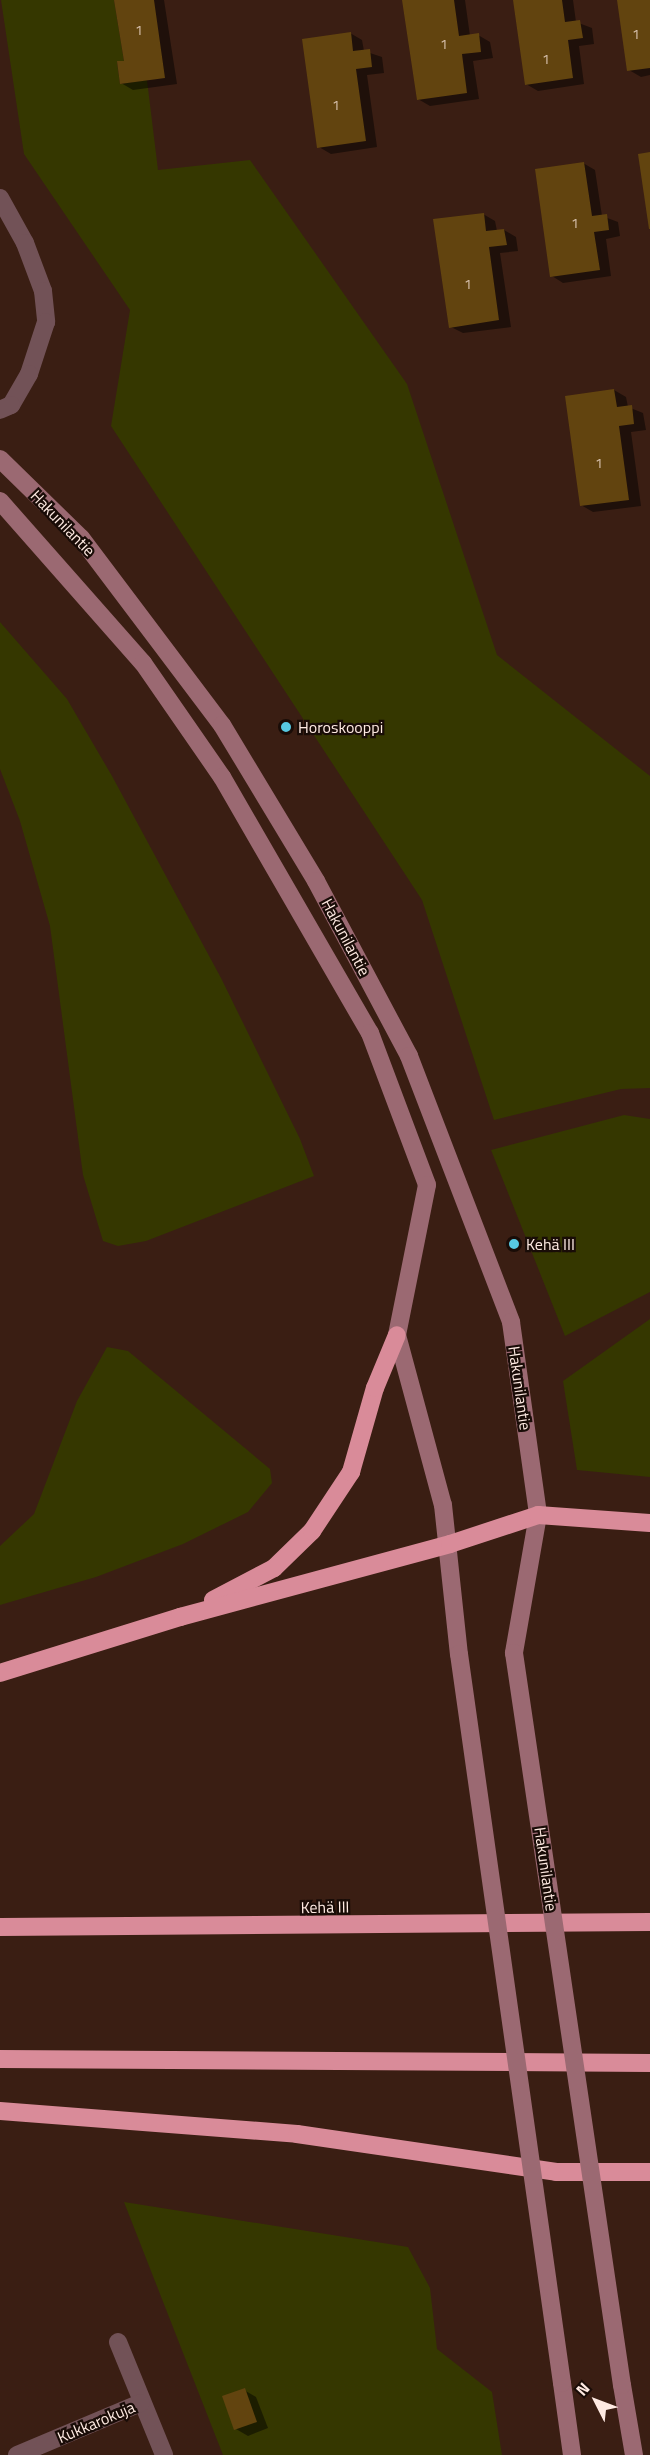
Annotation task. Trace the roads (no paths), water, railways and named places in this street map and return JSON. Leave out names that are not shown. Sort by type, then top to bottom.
[{"type":"highway","points":[[180,1617],[274,1568],[312,1531],[351,1472],[375,1388],[398,1335]]},
{"type":"highway","points":[[0,1673],[180,1617],[450,1544],[538,1515],[650,1523]]},
{"type":"highway","name":"Kehä III","points":[[0,1927],[650,1922]]},
{"type":"highway","points":[[0,2059],[650,2063]]},
{"type":"highway","points":[[0,2111],[297,2134],[556,2172],[650,2172]]},
{"type":"main road","name":"Hakunilantie","points":[[0,459],[81,538],[222,725],[316,881],[410,1056],[511,1322],[538,1515],[514,1653],[634,2455]]},
{"type":"main road","name":"Hakunilantie","points":[[0,501],[143,663],[209,758],[370,1033],[427,1185],[398,1335],[450,1544],[459,1654],[572,2455]]},
{"type":"street","points":[[0,198],[25,243],[43,291],[46,322],[29,374],[11,405],[0,410]]},
{"type":"street","points":[[118,2342],[164,2455]]},
{"type":"street","name":"Kukkarokuja","points":[[17,2455],[141,2403]]},
{"type":"place","name":"Horoskooppi","points":[[286,727]]},
{"type":"place","name":"Kehä III","points":[[514,1244]]}]
